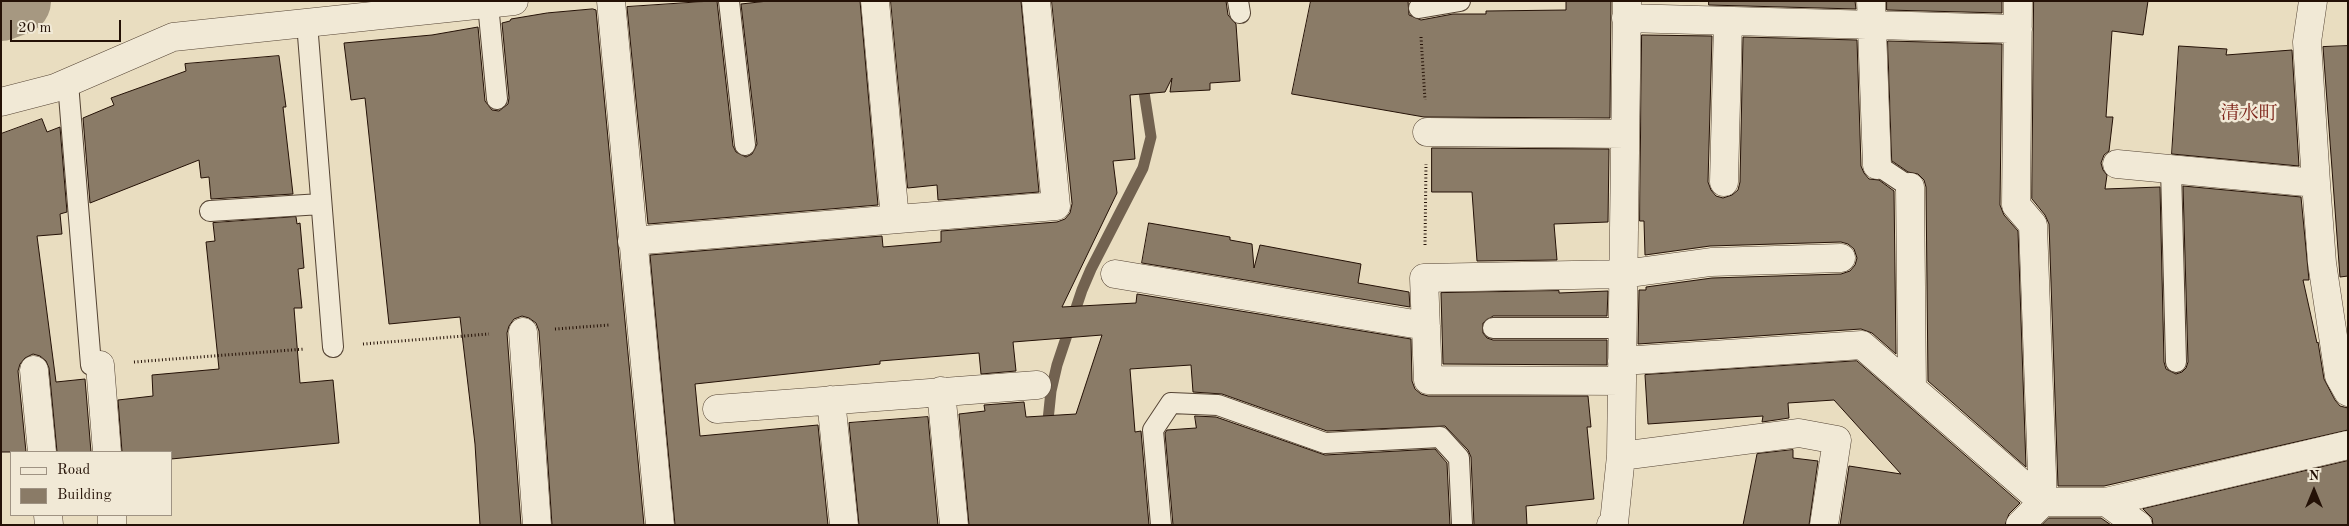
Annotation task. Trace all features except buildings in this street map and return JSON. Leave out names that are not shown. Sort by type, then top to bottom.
[{"type":"street","points":[[611,1],[660,525]]},
{"type":"street","points":[[875,1],[895,219]]},
{"type":"street","points":[[632,241],[1056,206],[1036,1]]},
{"type":"street","points":[[2018,1],[2016,205],[2032,225],[2043,502],[2020,525]]},
{"type":"street","points":[[2312,1],[2307,42],[2322,263],[2339,313],[2339,376],[2348,392]]},
{"type":"street","points":[[1,102],[56,88],[173,38],[501,3]]},
{"type":"street","points":[[1612,525],[1614,523],[1621,456],[1627,9],[1741,14],[1871,13],[2018,29]]},
{"type":"street","points":[[1871,13],[1877,165]]},
{"type":"street","points":[[1724,182],[1741,14]]},
{"type":"street","points":[[1426,132],[1625,134]]},
{"type":"street","points":[[2117,164],[2316,183]]},
{"type":"street","points":[[1910,187],[1912,388]]},
{"type":"street","points":[[1841,258],[1711,262],[1623,274],[1424,278],[1428,380],[1622,371],[1862,345],[2043,502],[2106,502],[2348,445]]},
{"type":"street","points":[[1115,274],[1426,326]]},
{"type":"street","points":[[523,332],[537,525]]},
{"type":"street","points":[[95,365],[107,451]]},
{"type":"street","points":[[34,370],[42,451]]},
{"type":"street","points":[[717,409],[1037,385]]},
{"type":"street","points":[[941,391],[954,525]]},
{"type":"street","points":[[831,400],[844,525]]},
{"type":"street","points":[[1621,456],[1799,433],[1837,440],[1824,525]]},
{"type":"street","points":[[2106,502],[2138,525]]},
{"type":"lane","points":[[729,1],[745,145]]},
{"type":"lane","points":[[1419,8],[1460,1]]},
{"type":"lane","points":[[497,100],[501,3]]},
{"type":"lane","points":[[306,23],[333,347]]},
{"type":"lane","points":[[68,83],[95,365]]},
{"type":"lane","points":[[1877,165],[1910,187]]},
{"type":"lane","points":[[2171,169],[2176,362]]},
{"type":"lane","points":[[210,211],[321,204]]},
{"type":"lane","points":[[1493,328],[1622,328]]},
{"type":"lane","points":[[1160,525],[1153,430],[1171,403],[1218,405],[1325,443],[1440,437],[1459,458],[1462,525]]},
{"type":"waterway","points":[[1,7],[17,1]]},
{"type":"waterway","points":[[1047,430],[1051,391],[1057,365],[1082,290],[1143,168],[1151,137],[1142,79]]},
{"type":"district","name":"清水町","points":[[2249,114]]}]
